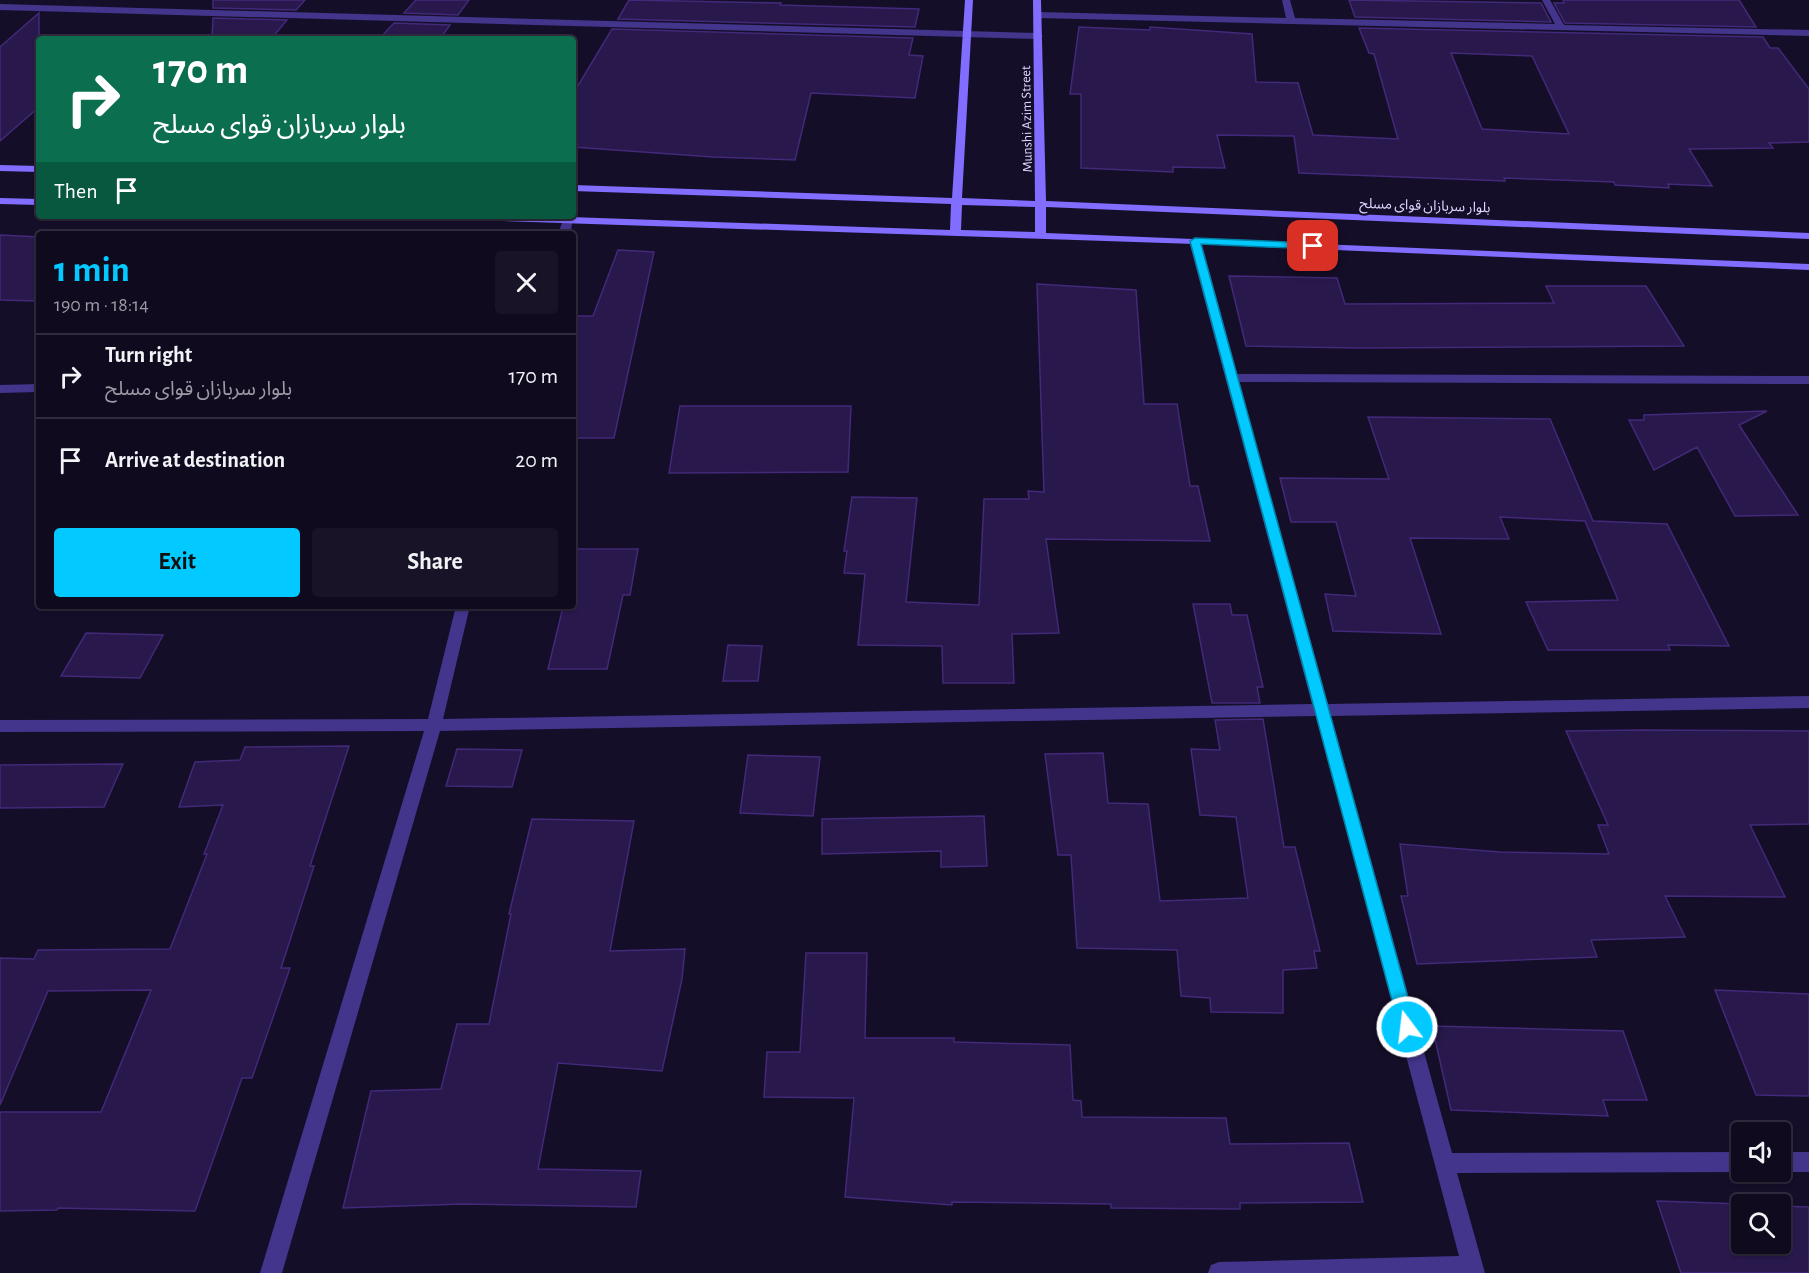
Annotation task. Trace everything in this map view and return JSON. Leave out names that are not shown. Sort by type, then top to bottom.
[{"type":"main road","points":[[955,234],[969,0]]},
{"type":"main road","name":"Munshi Azim Street","points":[[1037,0],[1041,237]]},
{"type":"main road","points":[[0,168],[36,169]]},
{"type":"main road","name":"بلوار سربازان قوای مسلح","points":[[576,188],[1040,204],[1809,236]]},
{"type":"main road","points":[[0,201],[36,202]]},
{"type":"main road","points":[[537,219],[1195,241],[1809,267]]},
{"type":"street","points":[[1286,0],[1292,21]]},
{"type":"street","points":[[1546,0],[1561,27]]},
{"type":"street","points":[[0,7],[1038,36]]},
{"type":"street","points":[[1038,15],[1809,33]]},
{"type":"street","points":[[565,231],[568,220]]},
{"type":"street","points":[[1195,241],[1473,1270],[1219,1273]]},
{"type":"street","points":[[1232,378],[1809,380]]},
{"type":"street","points":[[0,389],[36,388]]},
{"type":"street","points":[[271,1273],[434,725],[462,609]]},
{"type":"street","points":[[0,726],[434,725],[1809,702]]},
{"type":"street","points":[[1444,1163],[1731,1162]]},
{"type":"street","points":[[1791,1162],[1809,1162]]},
{"type":"building","points":[[213,0],[305,0],[296,10],[213,8]]},
{"type":"building","points":[[416,0],[469,0],[458,15],[404,13]]},
{"type":"building","points":[[629,0],[919,9],[915,27],[618,19]]},
{"type":"building","points":[[1349,0],[1541,3],[1551,22],[1355,17]]},
{"type":"building","points":[[1563,0],[1739,0],[1756,27],[1565,23],[1554,3],[1564,3]]},
{"type":"building","points":[[39,13],[39,36],[36,36],[36,110],[0,141],[0,47]]},
{"type":"building","points":[[213,18],[287,20],[274,36],[212,36]]},
{"type":"building","points":[[394,23],[450,25],[442,36],[382,36]]},
{"type":"building","points":[[1079,27],[1150,30],[1150,27],[1252,34],[1256,82],[1298,83],[1313,135],[1398,139],[1374,54],[1369,53],[1359,28],[1763,37],[1770,48],[1778,48],[1809,89],[1809,142],[1769,143],[1773,148],[1689,149],[1712,186],[1668,184],[1669,188],[1615,185],[1614,182],[1504,178],[1505,181],[1299,173],[1294,136],[1217,135],[1225,168],[1173,167],[1173,172],[1081,168],[1081,94],[1070,94]],"holes":[[[1451,53],[1532,56],[1569,134],[1482,129]]]},
{"type":"building","points":[[612,29],[913,38],[909,55],[923,56],[915,98],[811,93],[795,160],[576,147],[576,89]]},
{"type":"building","points":[[0,235],[36,237],[36,301],[0,300]]},
{"type":"building","points":[[618,250],[654,252],[614,438],[576,438],[576,316],[593,316]]},
{"type":"building","points":[[1229,276],[1337,278],[1345,304],[1554,303],[1546,286],[1646,286],[1684,346],[1359,348],[1246,346]]},
{"type":"building","points":[[1037,284],[1136,290],[1144,404],[1177,404],[1190,486],[1198,486],[1210,541],[1046,539],[1059,633],[1012,634],[1014,683],[943,683],[942,646],[858,645],[865,574],[844,573],[847,551],[844,551],[852,497],[917,498],[906,602],[979,605],[984,499],[1029,499],[1028,491],[1044,492]]},
{"type":"building","points":[[680,406],[851,406],[848,472],[669,473]]},
{"type":"building","points":[[1767,411],[1739,425],[1798,515],[1735,516],[1697,447],[1654,470],[1629,420],[1644,420],[1644,415]]},
{"type":"building","points":[[1368,417],[1550,419],[1593,521],[1667,524],[1729,646],[1668,645],[1670,650],[1548,650],[1526,602],[1618,600],[1585,521],[1500,517],[1509,539],[1410,538],[1441,634],[1333,631],[1325,594],[1356,596],[1336,522],[1291,522],[1280,478],[1389,479]]},
{"type":"building","points":[[576,549],[638,549],[630,595],[623,595],[607,669],[548,669],[563,609],[576,609]]},
{"type":"building","points":[[1193,604],[1230,604],[1232,615],[1247,615],[1263,687],[1257,687],[1260,703],[1212,703]]},
{"type":"building","points":[[86,633],[163,635],[140,678],[61,676]]},
{"type":"building","points":[[728,645],[762,646],[758,681],[723,681]]},
{"type":"building","points":[[1263,719],[1284,847],[1295,847],[1320,951],[1314,951],[1317,968],[1283,970],[1283,1013],[1211,1012],[1210,998],[1181,996],[1177,950],[1077,948],[1071,855],[1058,855],[1045,754],[1103,753],[1108,803],[1148,804],[1160,901],[1248,898],[1236,817],[1200,815],[1191,749],[1220,750],[1215,720]]},
{"type":"building","points":[[1566,731],[1809,731],[1809,824],[1750,825],[1785,897],[1665,896],[1685,937],[1591,940],[1597,957],[1417,964],[1401,896],[1408,896],[1400,844],[1500,852],[1609,854],[1598,825],[1608,825]]},
{"type":"building","points":[[349,746],[310,866],[314,866],[281,968],[290,968],[252,1078],[242,1078],[195,1211],[58,1208],[57,1210],[0,1211],[0,1112],[101,1112],[151,990],[48,991],[0,1105],[0,958],[34,959],[38,950],[170,949],[207,854],[204,854],[223,805],[179,807],[195,762],[240,760],[245,747]]},
{"type":"building","points":[[457,749],[522,750],[512,787],[446,786]]},
{"type":"building","points":[[748,755],[820,757],[813,816],[740,813]]},
{"type":"building","points":[[123,764],[104,807],[0,808],[0,765]]},
{"type":"building","points":[[984,816],[987,866],[941,867],[941,851],[822,854],[822,819]]},
{"type":"building","points":[[532,819],[634,821],[610,951],[685,949],[682,979],[662,1071],[558,1063],[538,1169],[641,1171],[636,1207],[463,1204],[343,1208],[371,1091],[441,1089],[457,1024],[489,1024],[511,914],[509,914]]},
{"type":"building","points":[[806,953],[867,953],[865,1038],[954,1038],[954,1042],[1070,1045],[1073,1100],[1081,1101],[1082,1117],[1226,1118],[1230,1144],[1349,1143],[1363,1202],[1240,1203],[1240,1209],[1111,1208],[1111,1204],[952,1202],[952,1205],[845,1197],[854,1098],[764,1097],[767,1052],[800,1052]]},
{"type":"building","points":[[1715,990],[1809,994],[1809,1096],[1756,1095]]},
{"type":"building","points":[[1432,1026],[1623,1031],[1647,1100],[1603,1100],[1608,1116],[1451,1110]]},
{"type":"building","points":[[1657,1201],[1731,1204],[1731,1254],[1791,1254],[1791,1206],[1809,1207],[1809,1273],[1681,1273]]},
{"type":"route","points":[[1313,246],[1195,241],[1407,1027]]}]
